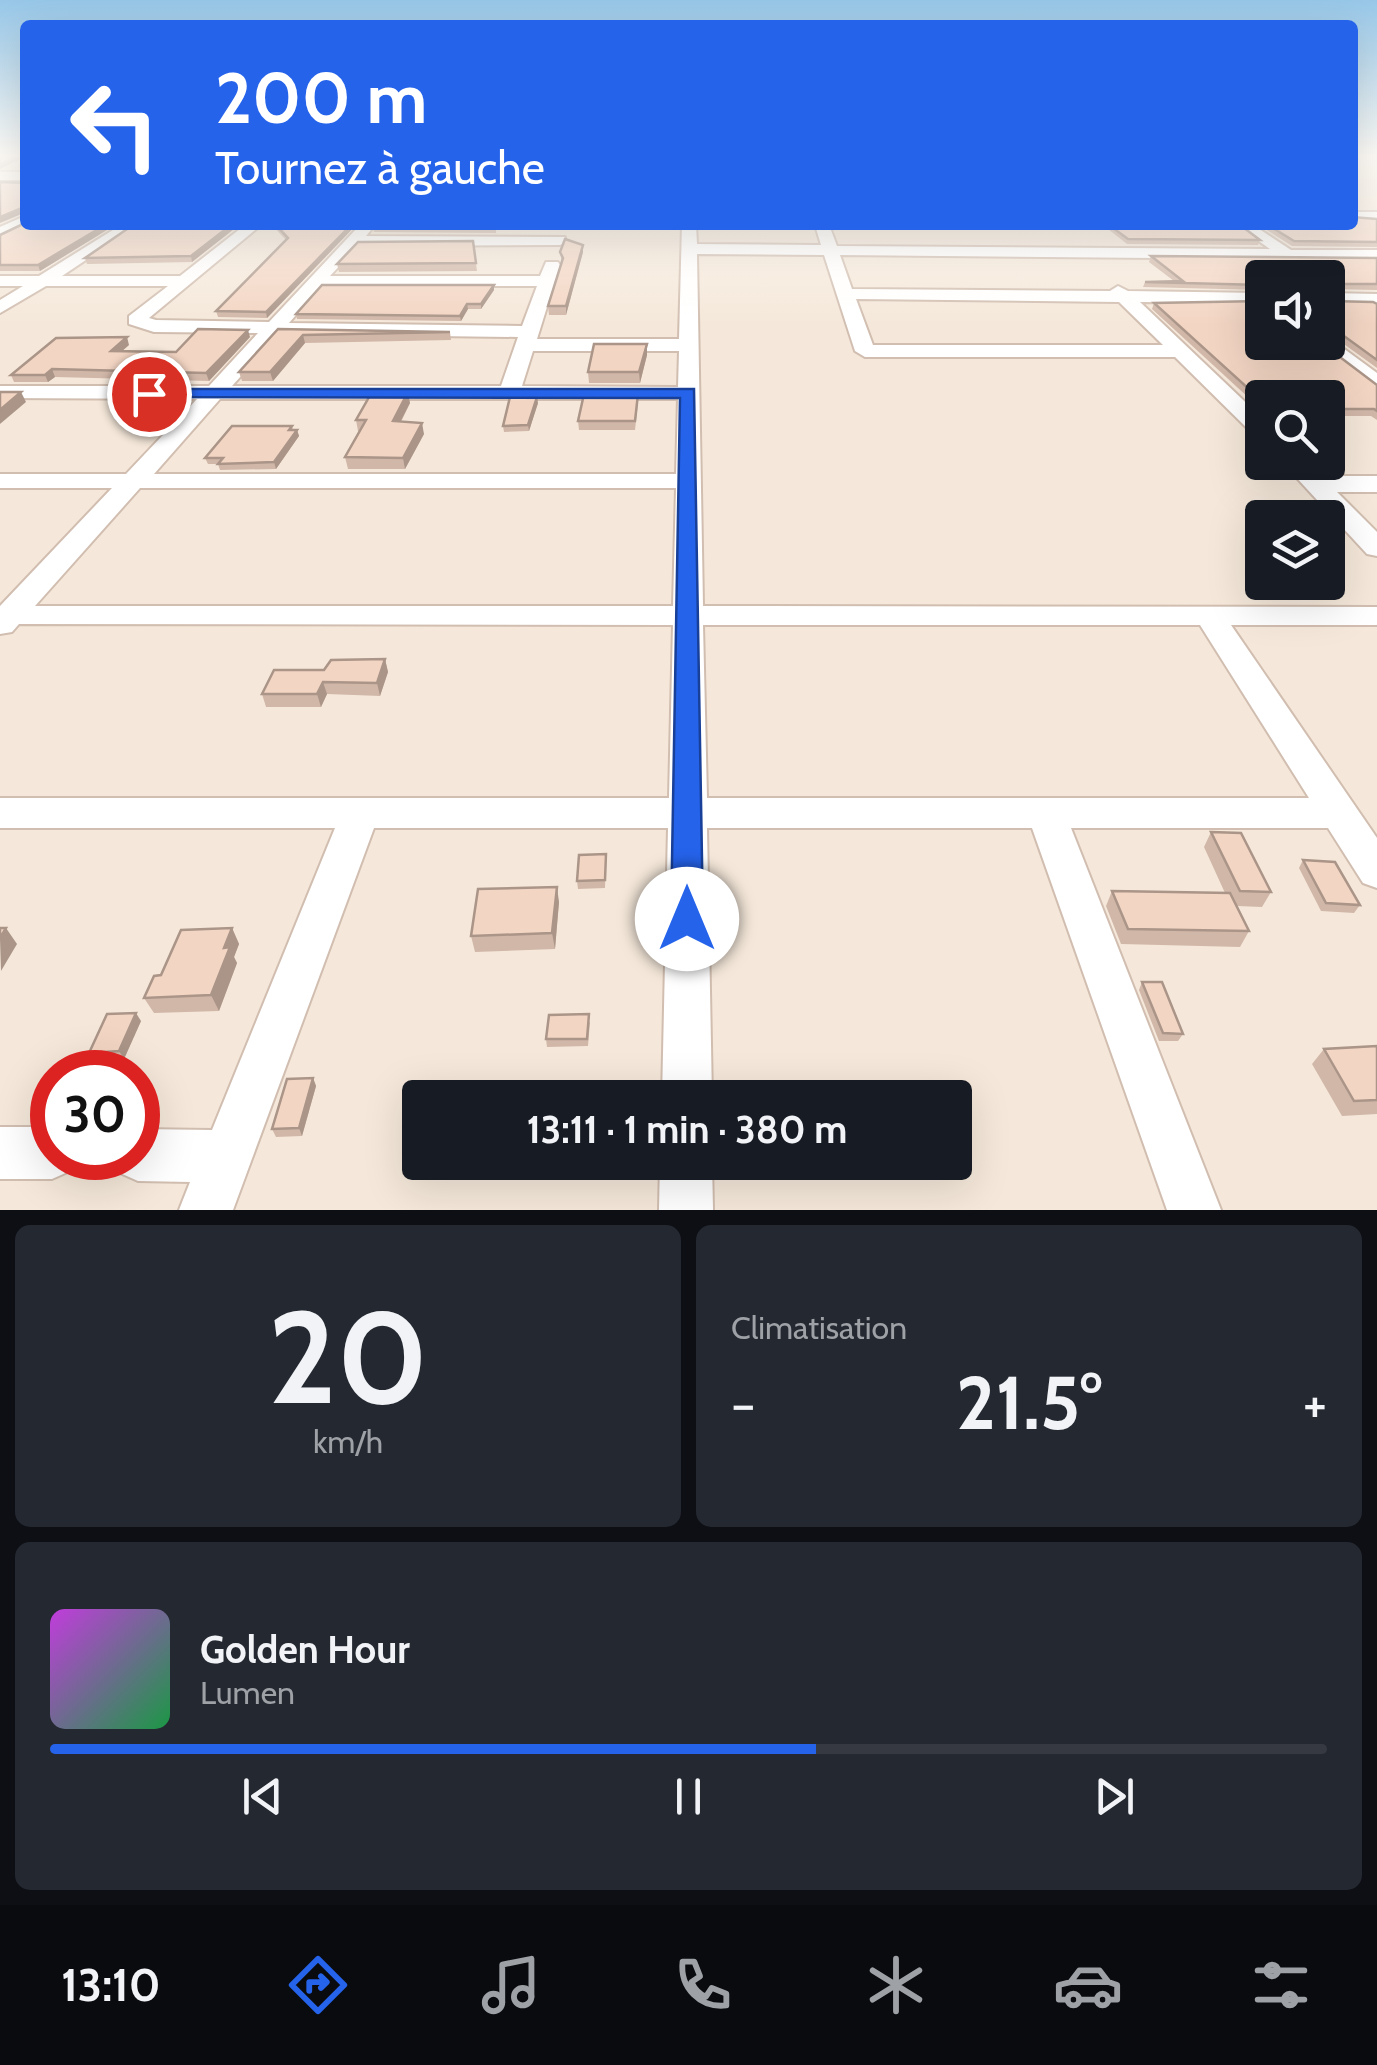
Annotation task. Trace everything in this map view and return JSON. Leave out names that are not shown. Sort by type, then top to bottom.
[{"type":"street","points":[[0,308],[123,230]]},
{"type":"street","points":[[248,230],[136,320],[154,326],[688,345]]},
{"type":"street","points":[[3,619],[363,230]]},
{"type":"street","points":[[824,230],[864,351],[1180,351]]},
{"type":"street","points":[[1250,230],[1289,256]]},
{"type":"street","points":[[353,241],[562,233],[509,395]]},
{"type":"street","points":[[686,1080],[689,237],[830,251],[912,245],[1086,256],[1377,255]]},
{"type":"street","points":[[1086,256],[1245,414]]},
{"type":"street","points":[[0,281],[186,280]]},
{"type":"street","points":[[316,281],[546,281]]},
{"type":"street","points":[[845,294],[1245,298]]},
{"type":"street","points":[[1345,298],[1377,299]]},
{"type":"street","points":[[1345,358],[1377,383]]},
{"type":"street","points":[[0,392],[688,393]]},
{"type":"street","points":[[1311,480],[1377,548]]},
{"type":"street","points":[[0,481],[688,481]]},
{"type":"street","points":[[1315,484],[1377,484]]},
{"type":"street","points":[[1209,616],[1377,870]]},
{"type":"street","points":[[3,619],[1377,616]]},
{"type":"street","points":[[206,1210],[360,812]]},
{"type":"street","points":[[0,813],[1338,813]]},
{"type":"street","points":[[1046,813],[1194,1210]]},
{"type":"street","points":[[0,1153],[30,1154]]},
{"type":"street","points":[[160,1155],[226,1156]]},
{"type":"street","points":[[686,1180],[686,1210]]},
{"type":"shaded area","points":[[0,212],[20,212],[20,230],[1358,230],[1358,212],[1377,212],[1377,1210],[0,1210]]},
{"type":"building","points":[[1358,217],[1377,219],[1377,242],[1294,241],[1276,230],[1358,230]]},
{"type":"building","points":[[20,225],[20,230],[97,230],[38,265],[0,265],[0,235]]},
{"type":"building","points":[[126,230],[225,230],[191,256],[85,258]]},
{"type":"building","points":[[281,230],[346,230],[266,312],[216,311],[288,238]]},
{"type":"building","points":[[1116,230],[1247,230],[1260,240],[1128,239]]},
{"type":"building","points":[[565,239],[583,245],[566,306],[548,306],[563,258],[560,252]]},
{"type":"building","points":[[473,241],[476,263],[337,264],[358,242]]},
{"type":"building","points":[[1151,256],[1377,258],[1377,284],[1345,284],[1345,260],[1245,260],[1245,285],[1145,282],[1183,281]]},
{"type":"building","points":[[322,285],[494,285],[481,304],[467,304],[460,316],[296,314]]},
{"type":"building","points":[[1245,301],[1245,360],[1344,360],[1377,385],[1377,411],[1345,409],[1345,380],[1245,380],[1245,386],[1154,303]]},
{"type":"building","points":[[1345,301],[1377,304],[1377,360],[1345,337]]},
{"type":"building","points":[[198,329],[248,330],[206,373],[52,369],[45,375],[11,375],[56,338],[127,337],[111,351],[176,352]]},
{"type":"building","points":[[278,329],[450,332],[303,335],[270,372],[239,372]]},
{"type":"building","points":[[594,344],[647,344],[639,372],[588,372]]},
{"type":"building","points":[[0,392],[21,392],[0,410]]},
{"type":"building","points":[[372,392],[408,392],[393,421],[422,423],[403,458],[345,457],[366,420],[356,420]]},
{"type":"building","points":[[584,394],[638,394],[635,421],[578,421]]},
{"type":"building","points":[[510,397],[537,397],[528,425],[503,426]]},
{"type":"building","points":[[232,426],[292,426],[289,430],[297,430],[274,462],[218,464],[223,458],[205,458]]},
{"type":"building","points":[[385,659],[377,683],[323,682],[317,694],[262,694],[274,670],[324,670],[331,660]]},
{"type":"building","points":[[1211,832],[1241,833],[1271,892],[1240,891]]},
{"type":"building","points":[[606,854],[605,880],[577,881],[579,855]]},
{"type":"building","points":[[1303,860],[1335,862],[1360,905],[1326,903]]},
{"type":"building","points":[[557,887],[552,933],[471,936],[478,889]]},
{"type":"building","points":[[1112,891],[1230,893],[1249,931],[1128,929]]},
{"type":"building","points":[[232,928],[224,948],[230,947],[211,995],[144,998],[154,976],[161,975],[181,930]]},
{"type":"building","points":[[1142,982],[1162,982],[1183,1034],[1163,1033]]},
{"type":"building","points":[[136,1013],[119,1050],[90,1050],[107,1014]]},
{"type":"building","points":[[589,1014],[587,1039],[546,1039],[549,1015]]},
{"type":"building","points":[[1377,1046],[1377,1100],[1354,1101],[1324,1049]]},
{"type":"building","points":[[313,1078],[299,1128],[272,1129],[287,1079]]},
{"type":"route","points":[[149,394],[688,393],[687,919]]}]
